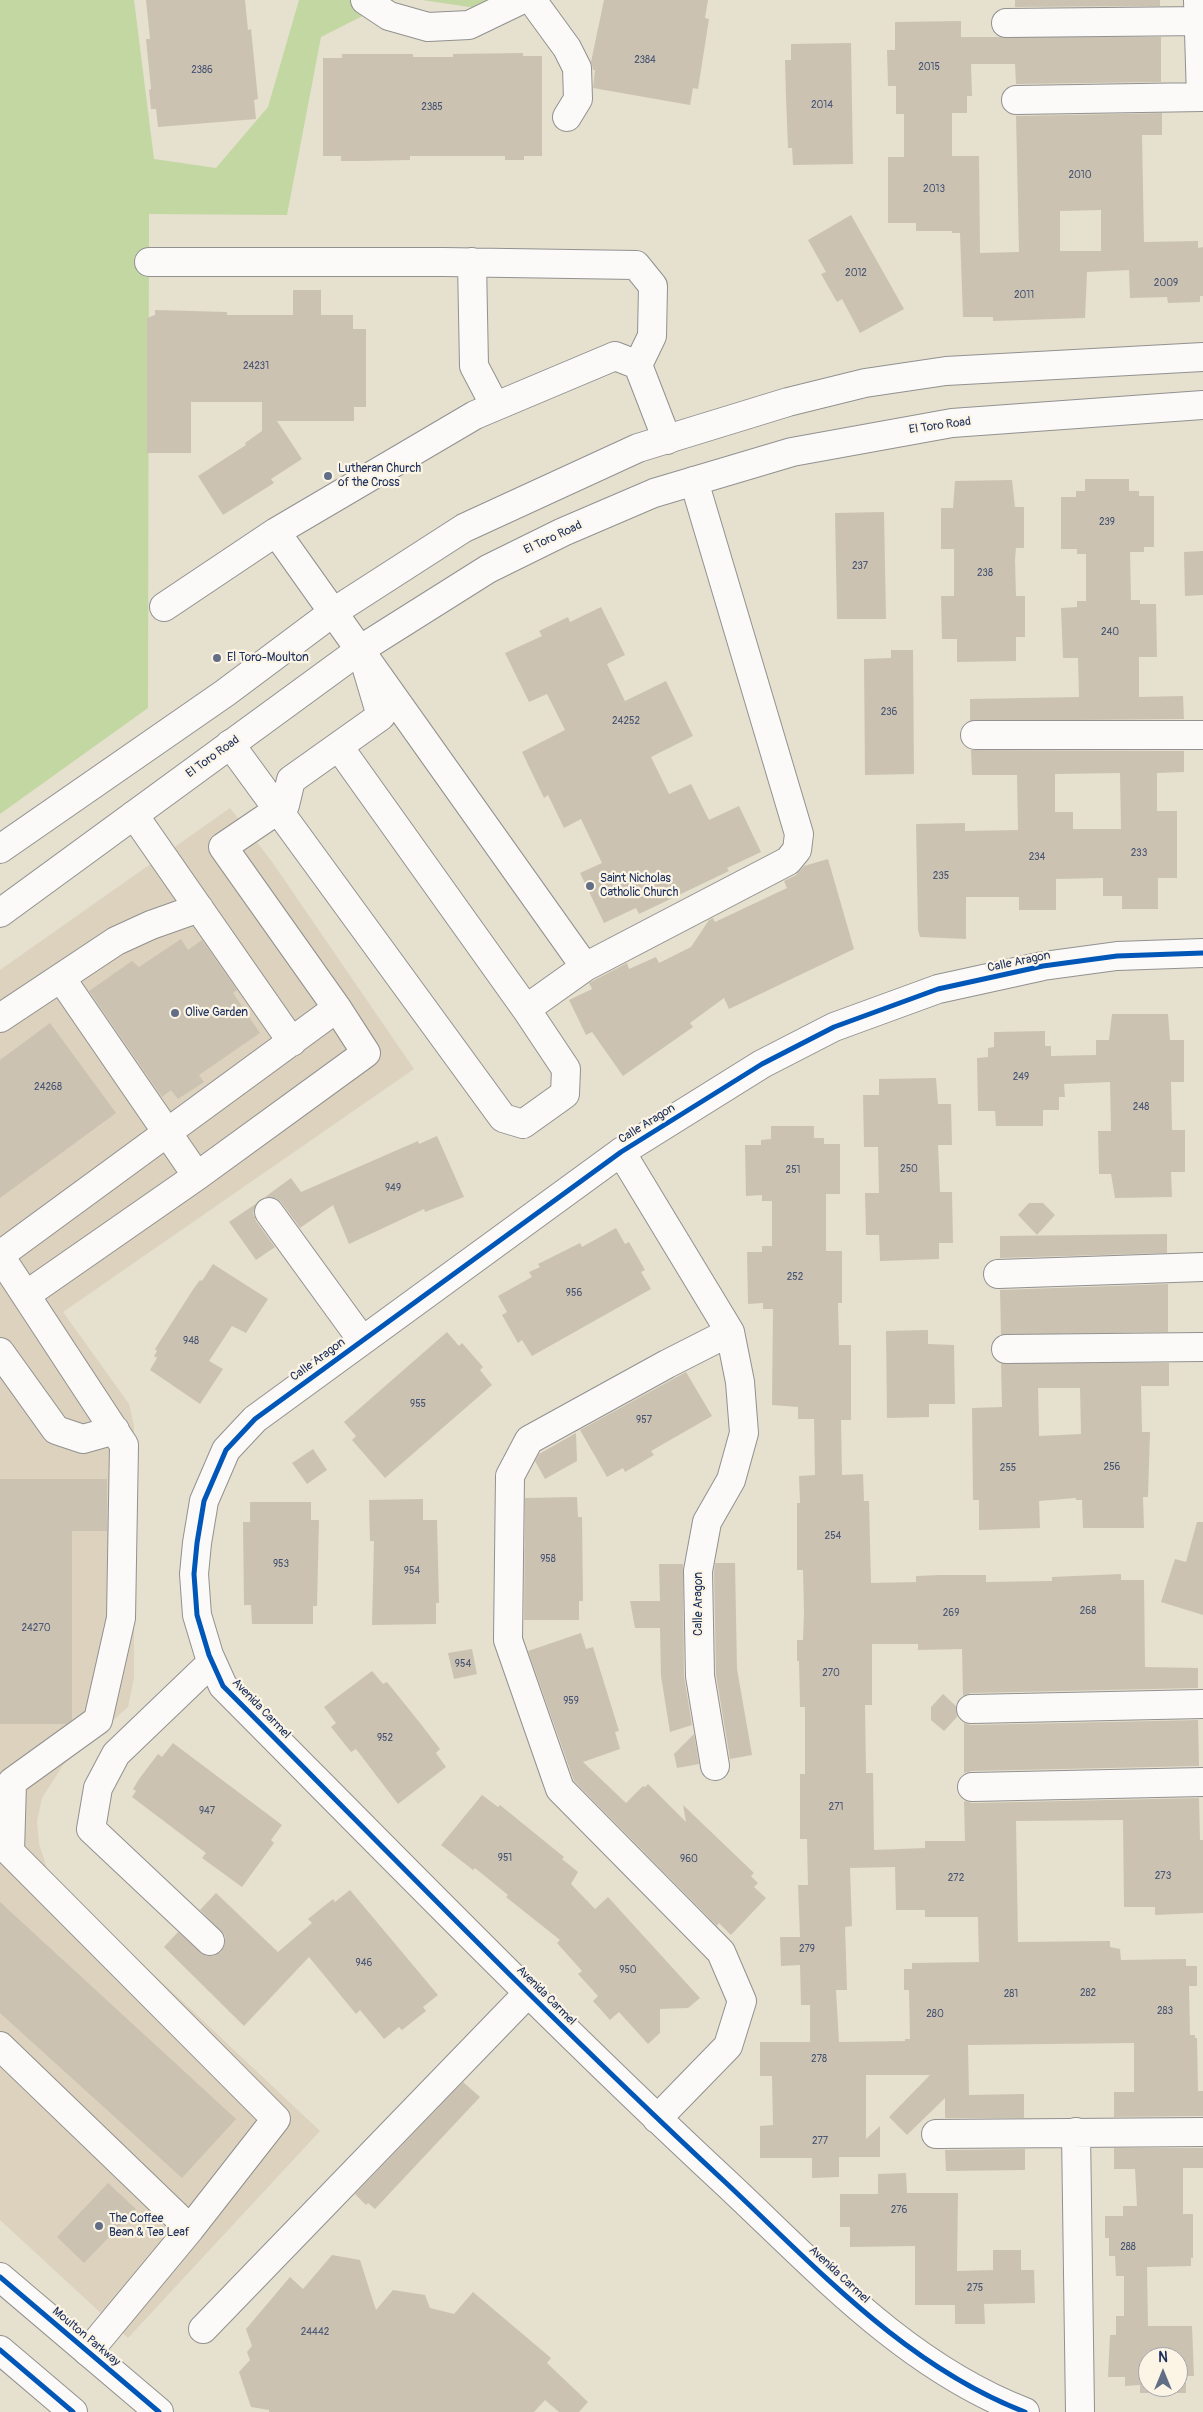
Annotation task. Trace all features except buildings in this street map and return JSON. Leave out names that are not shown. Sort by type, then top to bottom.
[{"type":"street","points":[[366,0],[390,16],[428,27],[469,25],[521,0]]},
{"type":"street","points":[[532,0],[567,48],[577,68],[578,99],[567,117]]},
{"type":"street","points":[[1006,23],[1200,14],[1202,97],[1016,100]]},
{"type":"street","points":[[149,262],[472,262],[636,265],[653,286],[652,336],[638,365],[667,440]]},
{"type":"street","points":[[472,262],[474,366],[495,406]]},
{"type":"street","points":[[164,606],[276,532],[475,414],[614,356],[638,365]]},
{"type":"street","points":[[0,850],[225,693],[332,613],[464,528],[638,448],[788,402],[865,384],[901,378],[946,371],[1203,357]]},
{"type":"street","name":"El Toro Road","points":[[0,913],[361,649],[488,569],[563,532],[654,493],[792,452],[952,423],[1203,405]]},
{"type":"street","points":[[526,1009],[586,967],[788,861],[797,850],[799,834],[694,481]]},
{"type":"street","points":[[276,532],[586,967]]},
{"type":"street","points":[[26,1295],[198,1176],[366,1053],[338,1008],[223,847],[285,805],[291,780],[381,716],[361,649]]},
{"type":"street","points":[[975,735],[1203,735]]},
{"type":"street","points":[[230,744],[277,811],[503,1118],[523,1124],[565,1094],[566,1069],[526,1009],[339,747]]},
{"type":"street","points":[[134,815],[292,1042]]},
{"type":"street","points":[[0,1018],[116,941],[151,925],[199,908]]},
{"type":"street","name":"Calle Aragon","points":[[204,1501],[226,1450],[255,1419],[621,1152],[762,1064],[834,1027],[938,989],[1043,966],[1117,956],[1203,953]]},
{"type":"street","points":[[61,978],[198,1176]]},
{"type":"street","points":[[88,2352],[190,2229],[276,2119],[10,1852],[12,1782],[98,1720],[121,1618],[124,1444],[0,1255],[338,1008]]},
{"type":"street","name":"Calle Aragon","points":[[621,1152],[730,1332],[740,1382],[744,1433],[731,1480],[707,1522],[698,1571],[700,1676],[715,1766]]},
{"type":"street","name":"Calle Aragon","points":[[269,1212],[362,1340]]},
{"type":"street","points":[[998,1274],[1203,1267]]},
{"type":"street","points":[[657,2119],[728,2046],[742,2001],[722,1952],[560,1788],[508,1640],[510,1476],[529,1440],[667,1364],[730,1332]]},
{"type":"street","points":[[1006,1348],[1203,1347]]},
{"type":"street","points":[[0,1352],[56,1430],[83,1439],[115,1430]]},
{"type":"street","name":"Avenida Carmel","points":[[204,1501],[194,1574],[197,1615],[212,1662],[223,1686],[528,1993],[657,2119],[879,2326],[940,2369],[1007,2405],[1025,2412]]},
{"type":"street","points":[[210,1941],[91,1829],[98,1788],[116,1754],[212,1662]]},
{"type":"street","points":[[971,1709],[1203,1704]]},
{"type":"street","points":[[972,1787],[1203,1782]]},
{"type":"street","points":[[203,2329],[528,1993]]},
{"type":"street","points":[[0,2046],[190,2229]]},
{"type":"street","points":[[1076,2132],[1080,2412]]},
{"type":"street","points":[[936,2134],[1203,2132]]},
{"type":"street","name":"Moulton Parkway","points":[[0,2277],[159,2412]]},
{"type":"street","points":[[0,2350],[73,2412]]},
{"type":"shaded area","points":[[230,808],[270,859],[414,1069],[63,1312],[129,1404],[134,1426],[134,1678],[128,1707],[63,1765],[42,1798],[37,1821],[39,1844],[47,1868],[62,1888],[320,2131],[128,2338],[0,2220],[0,970]]},
{"type":"green space","points":[[0,0],[134,0],[154,159],[216,168],[268,107],[299,0],[394,0],[321,37],[287,215],[149,214],[148,708],[0,814]]},
{"type":"green space","points":[[422,0],[491,0],[483,9]]},
{"type":"cycle path","points":[[1025,2412],[981,2392],[940,2369],[864,2312],[828,2280],[596,2060],[223,1686],[209,1655],[197,1615],[194,1574],[197,1543],[204,1501],[226,1450],[255,1419],[621,1152],[762,1064],[834,1027],[938,989],[1043,966],[1117,956],[1203,953]]},
{"type":"cycle path","points":[[0,2277],[159,2412]]},
{"type":"cycle path","points":[[0,2350],[73,2412]]},
{"type":"place","name":"Lutheran Church of the Cross","points":[[328,476]]},
{"type":"place","name":"El Toro-Moulton","points":[[217,658]]},
{"type":"place","name":"Saint Nicholas Catholic Church","points":[[590,886]]},
{"type":"place","name":"Olive Garden","points":[[175,1013]]},
{"type":"place","name":"The Coffee Bean & Tea Leaf","points":[[99,2226]]}]
